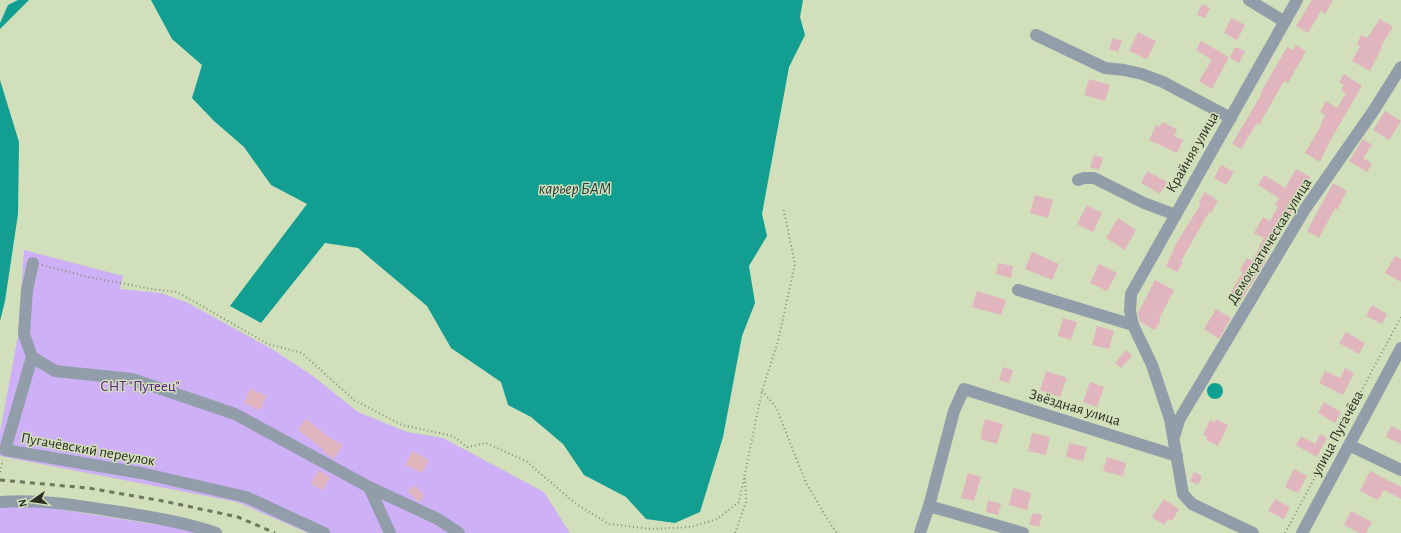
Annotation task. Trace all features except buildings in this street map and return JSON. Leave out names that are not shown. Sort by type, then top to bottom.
[{"type":"street","points":[[1249,0],[1285,22]]},
{"type":"street","name":"Крайняя улица","points":[[1254,533],[1192,504],[1183,494],[1170,419],[1152,365],[1133,325],[1130,312],[1131,294],[1297,0]]},
{"type":"street","points":[[1036,35],[1106,68],[1142,74],[1163,82],[1231,118]]},
{"type":"street","name":"Демократическая улица","points":[[1174,437],[1179,420],[1305,209],[1374,110],[1401,67]]},
{"type":"street","points":[[1078,180],[1084,178],[1094,178],[1144,203],[1176,215]]},
{"type":"street","points":[[33,263],[28,290],[24,334],[32,356],[55,371],[132,379],[236,414],[369,487],[438,519],[459,533]]},
{"type":"street","points":[[1018,290],[1133,325]]},
{"type":"street","name":"улица Пугачёва","points":[[1302,533],[1401,348]]},
{"type":"street","name":"Пугачёвский переулок","points":[[32,356],[5,450],[142,473],[246,497],[324,533]]},
{"type":"street","name":"Звёздная улица","points":[[929,506],[954,411],[964,389],[1177,456]]},
{"type":"street","points":[[1349,445],[1401,470]]},
{"type":"street","points":[[369,487],[390,533]]},
{"type":"street","points":[[0,502],[17,500],[76,505],[150,517],[216,533]]},
{"type":"street","points":[[920,533],[929,506],[1023,533]]},
{"type":"path","points":[[33,263],[88,277],[151,289],[177,292],[236,324],[268,344],[302,353],[354,400],[402,424],[453,436],[467,447],[486,443],[526,461],[576,504],[609,524],[651,529],[691,527],[716,519],[739,502],[762,391],[778,341],[795,264],[783,207]]},
{"type":"path","points":[[1285,533],[1401,317]]},
{"type":"path","points":[[762,391],[776,407],[806,483],[837,533]]},
{"type":"path","points":[[735,533],[746,502],[745,475]]},
{"type":"green space","name":"СНТ \"Путеец\"","points":[[24,250],[123,276],[120,289],[161,293],[186,302],[272,349],[313,376],[358,412],[407,432],[443,438],[544,492],[570,533],[308,533],[237,502],[0,456],[0,432],[18,336]]},
{"type":"green space","points":[[13,502],[191,530],[200,533],[0,533],[0,506]]},
{"type":"water","points":[[18,0],[29,0],[0,29],[0,23],[8,5]]},
{"type":"water","name":"карьер БАМ","points":[[151,0],[803,0],[800,17],[805,35],[789,67],[762,214],[767,236],[749,266],[755,303],[742,336],[723,437],[700,512],[675,523],[646,519],[626,497],[584,475],[563,444],[531,417],[508,405],[501,382],[451,348],[427,306],[358,248],[325,243],[261,323],[230,306],[307,204],[271,185],[244,147],[214,121],[192,98],[202,65],[172,39]]},
{"type":"water","points":[[0,80],[19,142],[18,214],[5,301],[0,321]]},
{"type":"water","points":[[1215,383],[1221,385],[1223,391],[1221,397],[1215,399],[1209,397],[1207,391],[1209,385]]},
{"type":"railway","points":[[0,480],[88,488],[163,501],[238,517],[275,533]]}]
